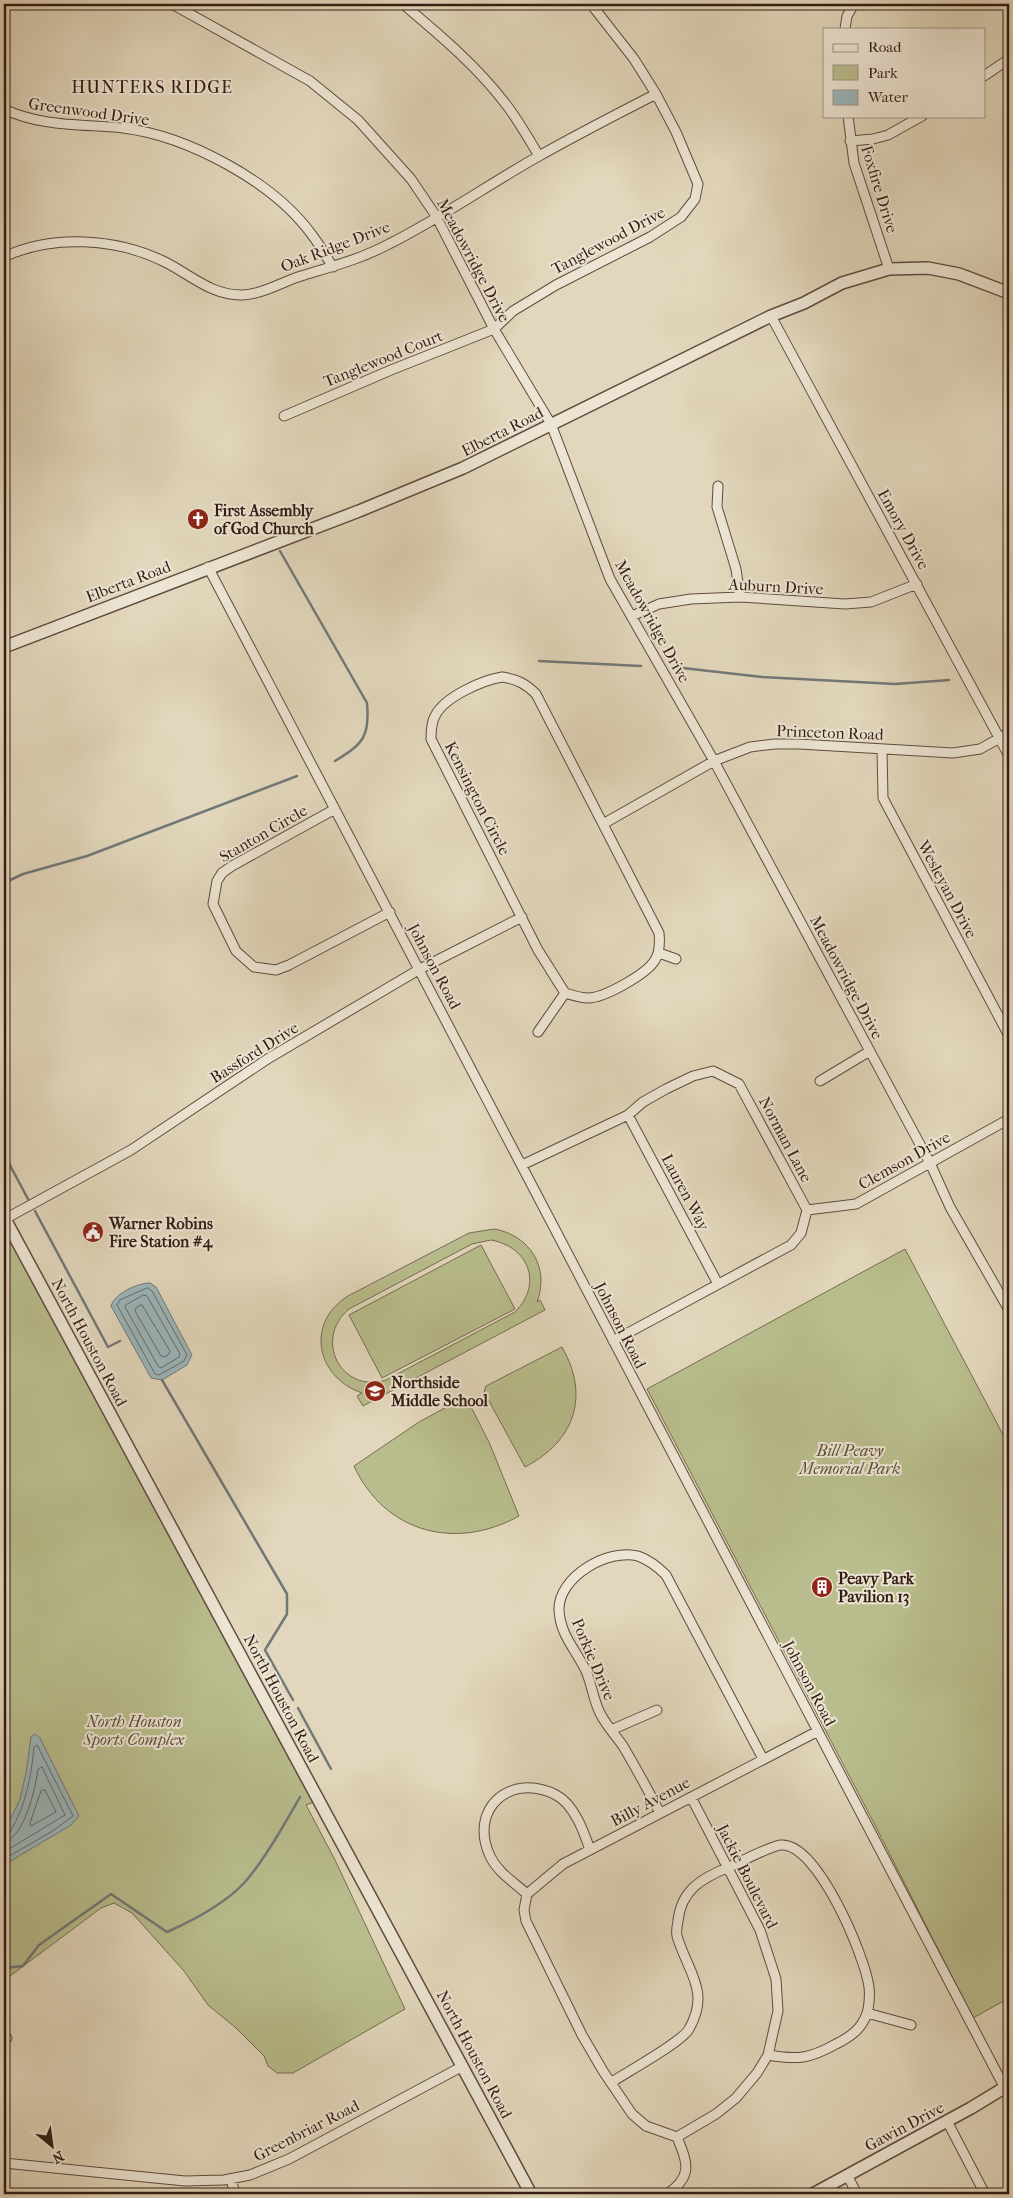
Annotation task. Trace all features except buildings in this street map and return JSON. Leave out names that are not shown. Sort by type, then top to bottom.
[{"type":"street","name":"Meadowridge Drive","points":[[172,4],[264,54],[316,86],[358,120],[411,179],[436,216],[494,329],[551,424],[610,579],[714,761],[930,1163],[950,1207],[1009,1310]]},
{"type":"street","points":[[403,4],[444,38],[481,74],[509,108],[539,156]]},
{"type":"street","name":"Tanglewood Drive","points":[[494,329],[513,310],[556,285],[650,237],[682,217],[695,199],[698,184],[676,132],[656,94],[634,59],[591,4]]},
{"type":"street","points":[[845,28],[848,16],[854,4]]},
{"type":"street","points":[[986,75],[1009,59]]},
{"type":"street","name":"Oak Ridge Drive","points":[[4,257],[17,251],[54,243],[87,241],[124,248],[164,262],[197,282],[224,294],[245,295],[333,267],[389,245],[539,156],[656,94]]},
{"type":"street","name":"Greenwood Drive","points":[[4,109],[20,117],[52,123],[137,130],[196,149],[249,177],[282,203],[312,234],[333,267]]},
{"type":"street","name":"Foxfire Drive","points":[[848,118],[854,163],[889,269]]},
{"type":"street","points":[[850,141],[873,139],[888,135],[918,118]]},
{"type":"street","name":"Elberta Road","points":[[5,643],[359,511],[454,472],[842,283],[889,269],[928,268],[952,272],[1009,293]]},
{"type":"street","name":"Emory Drive","points":[[771,316],[1009,756]]},
{"type":"street","name":"Tanglewood Court","points":[[284,416],[494,329]]},
{"type":"street","points":[[718,486],[717,507],[736,569],[740,597]]},
{"type":"street","name":"Johnson Road","points":[[208,567],[1008,2090]]},
{"type":"street","name":"Auburn Drive","points":[[632,616],[659,604],[691,599],[740,597],[836,604],[862,603],[888,596],[917,584]]},
{"type":"street","name":"Kensington Circle","points":[[565,993],[538,950],[436,753],[431,739],[435,715],[447,702],[488,680],[502,677],[513,678],[527,685],[536,694],[654,920],[659,933],[659,953]]},
{"type":"street","name":"Princeton Road","points":[[603,824],[714,761],[750,747],[775,744],[953,753],[980,749],[1009,733]]},
{"type":"street","name":"Wesleyan Drive","points":[[882,750],[883,798],[1009,1036]]},
{"type":"street","name":"Stanton Circle","points":[[335,809],[222,873],[213,892],[213,904],[236,951],[254,967],[276,970],[390,912]]},
{"type":"street","name":"Bassford Drive","points":[[4,1218],[130,1150],[269,1058],[420,969],[522,917]]},
{"type":"street","points":[[538,1032],[565,993],[588,998],[600,996],[641,975],[655,961],[659,953],[676,959]]},
{"type":"street","points":[[820,1082],[870,1051]]},
{"type":"street","name":"Norman Lane","points":[[522,1165],[628,1115],[643,1102],[693,1076],[713,1071],[739,1084],[807,1210]]},
{"type":"street","name":"Lauren Way","points":[[628,1115],[718,1284]]},
{"type":"street","name":"Clemson Drive","points":[[807,1210],[856,1204],[1009,1119]]},
{"type":"street","points":[[613,1341],[790,1245],[801,1233],[807,1210]]},
{"type":"street","name":"North Houston Road","points":[[4,1218],[531,2194]]},
{"type":"street","name":"Porkie Drive","points":[[660,1813],[637,1770],[601,1715],[584,1666],[566,1639],[559,1609],[563,1592],[575,1576],[593,1564],[614,1556],[636,1556],[653,1562],[666,1574],[763,1759]]},
{"type":"street","points":[[611,1730],[657,1710]]},
{"type":"street","name":"Billy Avenue","points":[[527,1894],[563,1864],[818,1731]]},
{"type":"street","points":[[590,1850],[575,1817],[557,1796],[541,1790],[517,1789],[500,1799],[486,1812],[483,1836],[490,1856],[509,1880],[527,1894],[524,1910],[526,1921],[582,2035],[603,2071],[632,2114],[646,2126],[677,2137],[687,2160],[685,2175],[675,2189],[667,2194]]},
{"type":"street","name":"Jackie Boulevard","points":[[677,2137],[716,2114],[736,2098],[757,2073],[768,2055],[778,2011],[776,1979],[760,1930],[691,1797]]},
{"type":"street","points":[[612,2082],[673,2044],[689,2030],[697,2009],[697,1984],[677,1934],[679,1913],[687,1893],[708,1876],[781,1845],[794,1847],[817,1870],[844,1916],[859,1950],[869,1988],[867,2013],[854,2034],[815,2056],[791,2059],[768,2055]]},
{"type":"street","points":[[867,2013],[911,2025]]},
{"type":"street","name":"Greenbriar Road","points":[[4,2163],[185,2182],[231,2179],[250,2175],[289,2159],[463,2066]]},
{"type":"street","name":"Gawin Drive","points":[[813,2194],[946,2121],[1008,2090]]},
{"type":"street","points":[[946,2121],[985,2194]]},
{"type":"street","points":[[847,2175],[858,2194]]},
{"type":"street","points":[[231,2179],[234,2194]]},
{"type":"green space","name":"North Houston Sports Complex","points":[[4,1217],[319,1800],[306,1805],[335,1860],[405,2009],[293,2073],[277,2073],[268,2066],[264,2056],[236,2028],[208,2005],[184,1971],[132,1913],[114,1903],[101,1908],[10,1976],[4,1975]]},
{"type":"green space","points":[[494,1229],[507,1232],[527,1246],[539,1266],[541,1277],[537,1302],[540,1300],[545,1310],[363,1406],[357,1396],[362,1393],[346,1385],[334,1375],[326,1362],[322,1349],[321,1334],[326,1320],[334,1307],[348,1296],[469,1233]],"holes":[[[491,1240],[515,1250],[523,1258],[528,1268],[530,1279],[524,1301],[515,1312],[386,1380],[370,1382],[356,1379],[345,1372],[337,1361],[333,1348],[333,1335],[338,1321],[349,1309],[472,1244]]]},
{"type":"green space","points":[[481,1245],[515,1309],[382,1378],[349,1315]]},
{"type":"green space","name":"Bill Peavy Memorial Park","points":[[905,1249],[1009,1446],[1009,1998],[973,2018],[876,1827],[647,1389]]},
{"type":"green space","points":[[562,1347],[575,1383],[576,1400],[573,1416],[566,1431],[556,1444],[525,1467],[484,1392],[486,1386]]},
{"type":"green space","points":[[454,1403],[471,1407],[489,1442],[519,1516],[495,1527],[471,1532],[447,1533],[424,1529],[403,1520],[384,1507],[367,1489],[354,1466],[419,1422]]},
{"type":"water","points":[[150,1283],[156,1287],[192,1355],[187,1365],[162,1380],[151,1378],[111,1306],[113,1301],[122,1293],[139,1285]]},
{"type":"water","points":[[35,1734],[40,1738],[79,1816],[71,1825],[4,1865],[4,1833],[20,1799],[31,1737]]},
{"type":"waterway","points":[[280,551],[367,703],[367,724],[363,738],[352,750],[335,761]]},
{"type":"waterway","points":[[539,661],[641,666]]},
{"type":"waterway","points":[[674,667],[762,677],[895,684],[949,680]]},
{"type":"waterway","points":[[4,883],[23,874],[87,856],[297,776]]},
{"type":"waterway","points":[[4,1154],[28,1199]]},
{"type":"waterway","points":[[35,1211],[108,1347],[120,1341]]},
{"type":"waterway","points":[[162,1380],[287,1594],[287,1614],[265,1650],[293,1700]]},
{"type":"waterway","points":[[298,1708],[331,1769]]},
{"type":"waterway","points":[[4,1968],[23,1966],[39,1945],[111,1894],[167,1932],[209,1911],[245,1882],[260,1863],[300,1797]]},
{"type":"place","name":"First Assembly of God Church","points":[[198,519]]},
{"type":"place","name":"Warner Robins Fire Station #4","points":[[93,1232]]},
{"type":"place","name":"Northside Middle School","points":[[375,1391]]},
{"type":"place","name":"Peavy Park Pavilion 13","points":[[822,1587]]},
{"type":"district","name":"HUNTERS RIDGE","points":[[152,87]]}]
